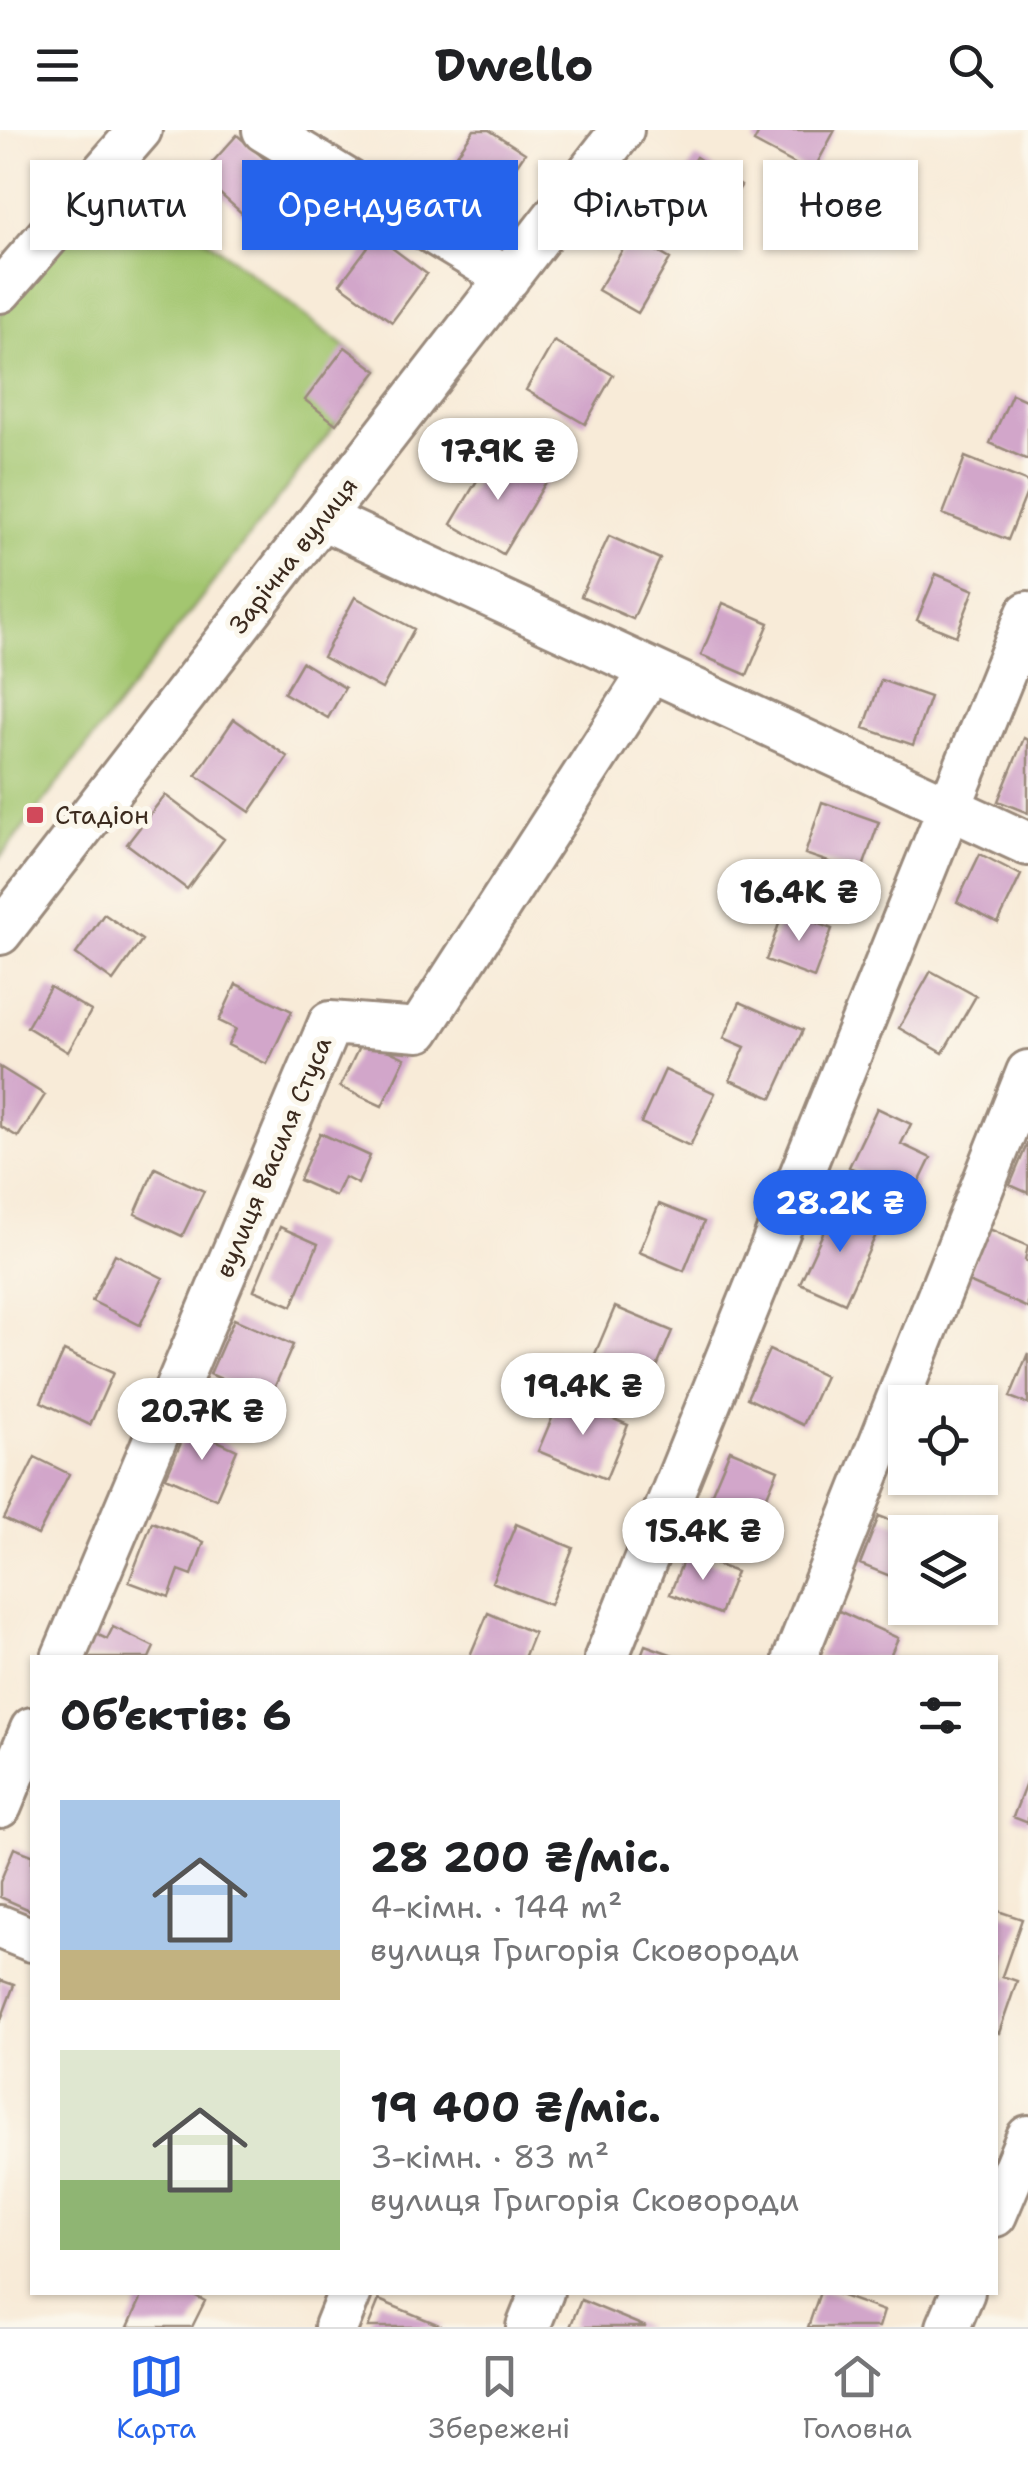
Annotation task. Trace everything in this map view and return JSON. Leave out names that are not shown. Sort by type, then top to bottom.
[{"type":"street","points":[[0,291],[140,130]]},
{"type":"street","points":[[264,130],[508,278]]},
{"type":"street","name":"Зарічна вулиця","points":[[0,934],[622,130]]},
{"type":"street","points":[[322,518],[1028,844]]},
{"type":"street","points":[[607,1655],[1028,613]]},
{"type":"street","name":"вулиця Василя Стуса","points":[[64,1655],[330,1023],[420,1030],[651,671]]},
{"type":"street","points":[[796,1655],[1028,1072]]},
{"type":"street","points":[[0,1806],[30,1734]]},
{"type":"street","points":[[0,1927],[30,1939]]},
{"type":"street","points":[[998,2208],[1028,2136]]},
{"type":"street","points":[[336,2327],[349,2295]]},
{"type":"street","points":[[528,2327],[541,2295]]},
{"type":"street","points":[[948,2327],[962,2295]]},
{"type":"green space","points":[[50,250],[220,250],[377,371],[0,858],[0,315]]},
{"type":"building","points":[[474,130],[489,130],[525,153],[518,163],[518,160],[453,160]]},
{"type":"building","points":[[760,130],[835,130],[819,160],[788,160],[754,142]]},
{"type":"building","points":[[237,135],[266,160],[242,160],[242,213],[222,196],[222,160],[214,160]]},
{"type":"building","points":[[366,250],[395,250],[427,274],[392,322],[340,284]]},
{"type":"building","points":[[622,250],[655,250],[670,259],[638,313],[598,290]]},
{"type":"building","points":[[554,341],[613,375],[585,424],[526,390]]},
{"type":"building","points":[[345,347],[377,371],[336,424],[305,400]]},
{"type":"building","points":[[1012,394],[1028,401],[1028,460],[990,443]]},
{"type":"building","points":[[494,452],[546,482],[503,554],[451,524]]},
{"type":"building","points":[[965,457],[1028,482],[1008,540],[943,514]]},
{"type":"building","points":[[609,536],[660,559],[633,619],[581,596]]},
{"type":"building","points":[[936,574],[974,590],[956,636],[917,620]]},
{"type":"building","points":[[355,597],[414,629],[382,689],[323,657]]},
{"type":"building","points":[[723,603],[769,623],[747,675],[701,655]]},
{"type":"building","points":[[302,662],[345,688],[328,718],[284,693]]},
{"type":"building","points":[[881,680],[930,697],[913,745],[864,728]]},
{"type":"building","points":[[234,719],[288,757],[250,812],[196,775]]},
{"type":"building","points":[[1024,738],[1028,740],[1028,813],[998,801]]},
{"type":"building","points":[[165,795],[224,839],[187,889],[127,844]]},
{"type":"building","points":[[822,802],[879,822],[861,873],[805,854]]},
{"type":"building","points":[[980,854],[1021,875],[998,923],[957,902]]},
{"type":"building","points":[[784,910],[832,929],[814,978],[766,960]]},
{"type":"building","points":[[104,914],[142,940],[113,981],[76,954]]},
{"type":"building","points":[[931,971],[976,996],[943,1053],[899,1028]]},
{"type":"building","points":[[236,984],[292,1011],[267,1064],[228,1045],[236,1029],[219,1021]]},
{"type":"building","points":[[50,987],[91,1011],[68,1052],[27,1027]]},
{"type":"building","points":[[740,1002],[803,1030],[772,1098],[730,1080],[745,1047],[724,1038]]},
{"type":"building","points":[[363,1039],[405,1058],[382,1106],[340,1087]]},
{"type":"building","points":[[0,1067],[45,1095],[18,1137],[0,1126]]},
{"type":"building","points":[[665,1070],[715,1093],[690,1146],[641,1123]]},
{"type":"building","points":[[877,1108],[911,1124],[901,1144],[931,1158],[912,1197],[849,1167]]},
{"type":"building","points":[[320,1133],[370,1156],[358,1184],[344,1177],[335,1196],[299,1180]]},
{"type":"building","points":[[1028,1142],[1028,1193],[1010,1185]]},
{"type":"building","points":[[155,1168],[204,1191],[182,1236],[135,1214]]},
{"type":"building","points":[[659,1204],[704,1222],[684,1271],[639,1252]]},
{"type":"building","points":[[835,1207],[879,1228],[845,1303],[800,1283]]},
{"type":"building","points":[[280,1227],[318,1244],[292,1306],[254,1290]]},
{"type":"building","points":[[987,1228],[1028,1246],[1028,1308],[964,1280]]},
{"type":"building","points":[[115,1254],[163,1278],[140,1325],[92,1301]]},
{"type":"building","points":[[615,1307],[672,1331],[652,1379],[595,1354]]},
{"type":"building","points":[[234,1319],[293,1345],[269,1400],[210,1374]]},
{"type":"building","points":[[769,1350],[825,1376],[803,1425],[747,1398]]},
{"type":"building","points":[[64,1351],[113,1373],[90,1425],[41,1402]]},
{"type":"building","points":[[1028,1353],[1028,1404],[1010,1397]]},
{"type":"building","points":[[561,1397],[628,1425],[606,1479],[538,1451]]},
{"type":"building","points":[[188,1427],[237,1450],[216,1499],[166,1477]]},
{"type":"building","points":[[730,1450],[778,1470],[756,1522],[708,1502]]},
{"type":"building","points":[[35,1457],[69,1474],[38,1535],[4,1519]]},
{"type":"building","points":[[879,1516],[888,1520],[888,1575],[860,1564]]},
{"type":"building","points":[[152,1522],[204,1542],[192,1575],[179,1570],[169,1597],[129,1582]]},
{"type":"building","points":[[516,1524],[573,1548],[550,1605],[492,1582]]},
{"type":"building","points":[[686,1553],[736,1572],[720,1614],[670,1594]]},
{"type":"building","points":[[839,1611],[898,1638],[890,1655],[819,1655]]},
{"type":"building","points":[[488,1613],[534,1633],[525,1655],[470,1655]]},
{"type":"building","points":[[113,1627],[154,1647],[150,1655],[70,1655],[83,1628],[107,1639]]},
{"type":"building","points":[[645,1645],[673,1655],[641,1655]]},
{"type":"building","points":[[1028,1778],[1028,1823],[1013,1817]]},
{"type":"building","points":[[14,1848],[30,1854],[30,1910],[0,1897],[0,1882]]},
{"type":"building","points":[[998,1911],[1022,1919],[1002,1976],[1017,1981],[999,2033]]},
{"type":"building","points":[[0,1980],[14,1985],[0,2022]]},
{"type":"building","points":[[143,2295],[194,2295],[205,2301],[192,2327],[128,2327]]},
{"type":"building","points":[[819,2295],[839,2295],[884,2311],[879,2327],[808,2327]]},
{"type":"building","points":[[379,2300],[444,2327],[368,2327]]},
{"type":"building","points":[[581,2300],[646,2327],[570,2327]]},
{"type":"place","name":"Стадіон","points":[[35,815]]}]
